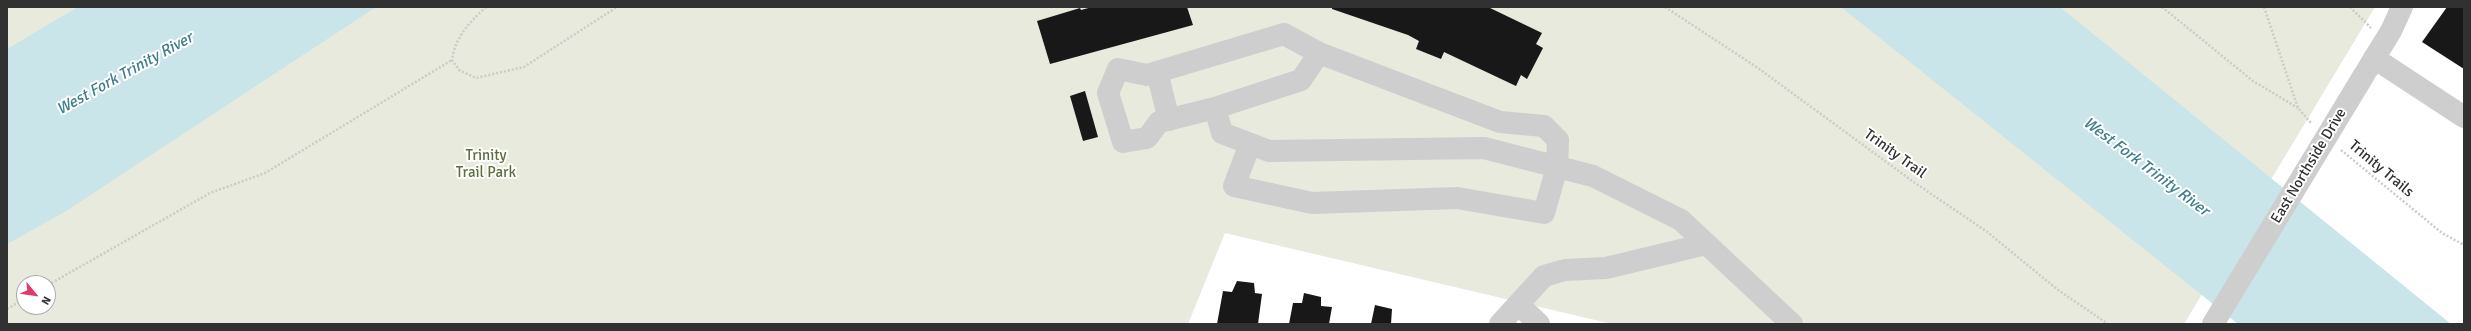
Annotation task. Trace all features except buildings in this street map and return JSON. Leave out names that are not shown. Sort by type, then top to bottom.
[{"type":"street","name":"East Northside Drive","points":[[2213,324],[2374,58],[2402,7]]},
{"type":"street","points":[[1250,144],[1234,186],[1312,203],[1457,198],[1544,213],[1557,167],[1558,140],[1544,126],[1500,122],[1318,54],[1284,34],[1147,75],[1118,69],[1108,93],[1123,142],[1147,138],[1159,122],[1215,108],[1301,80],[1318,54]]},
{"type":"street","points":[[2374,58],[2464,117]]},
{"type":"street","points":[[1157,72],[1169,120]]},
{"type":"street","points":[[1215,108],[1222,133],[1269,151],[1484,148],[1593,176],[1681,220],[1792,324]]},
{"type":"street","points":[[1500,324],[1544,276],[1565,270],[1606,268],[1706,244]]},
{"type":"street","points":[[1518,304],[1539,324]]},
{"type":"path","points":[[486,7],[465,28],[454,48],[452,60],[459,70],[476,78],[524,67],[617,7]]},
{"type":"path","name":"Trinity Trail","points":[[1665,7],[1758,68],[1915,183],[1986,231],[2058,290],[2108,324]]},
{"type":"path","points":[[2162,7],[2253,81],[2298,108],[2318,129]]},
{"type":"path","points":[[2264,7],[2298,108]]},
{"type":"path","points":[[2350,7],[2374,58]]},
{"type":"path","points":[[56,280],[210,193],[265,173],[452,60]]},
{"type":"path","name":"Trinity Trails","points":[[2340,149],[2442,233],[2464,245]]},
{"type":"path","points":[[7,309],[16,304]]},
{"type":"green space","name":"Trinity Trail Park","points":[[7,7],[2375,7],[2184,324],[1612,324],[1225,233],[1188,324],[7,324]]},
{"type":"water","name":"West Fork Trinity River","points":[[78,7],[376,7],[66,211],[7,244],[7,49]]},
{"type":"water","name":"West Fork Trinity River","points":[[1841,7],[2060,7],[2451,324],[2238,324]]}]
